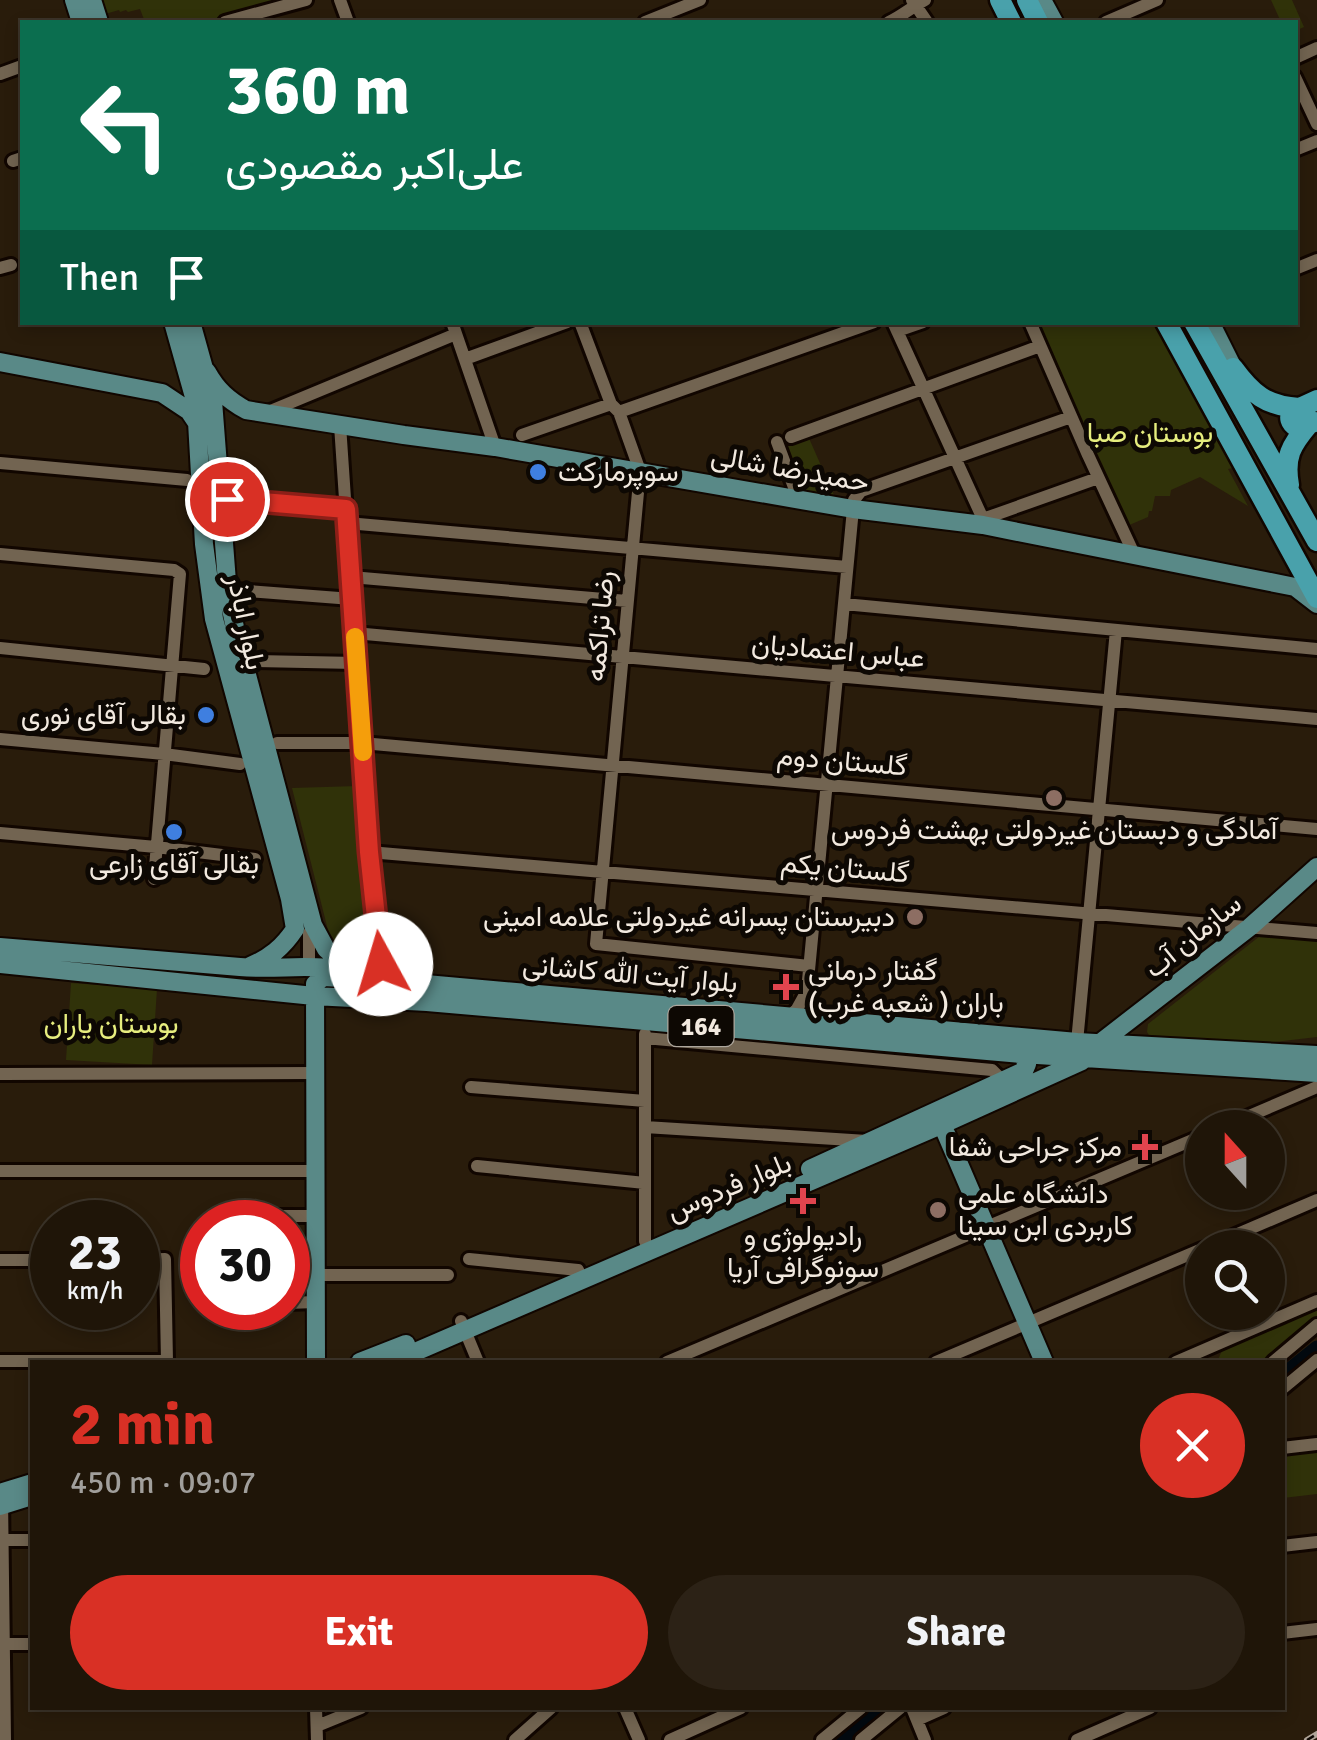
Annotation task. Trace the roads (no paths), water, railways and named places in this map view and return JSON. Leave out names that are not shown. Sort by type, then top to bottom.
[{"type":"highway","points":[[1168,325],[1317,601]]},
{"type":"highway","points":[[1196,325],[1317,541]]},
{"type":"highway","points":[[1232,368],[1256,395],[1311,413],[1286,464],[1290,490]]},
{"type":"main road","name":"بلوار اباذر","points":[[174,325],[213,401],[224,565],[231,609],[306,929]]},
{"type":"main road","name":"بلوار اباذر","points":[[191,325],[208,586],[222,652],[290,899],[306,929]]},
{"type":"main road","points":[[1211,325],[1232,368],[1238,398]]},
{"type":"main road","points":[[0,362],[162,393],[189,411],[198,423]]},
{"type":"main road","points":[[162,393],[197,372],[246,410]]},
{"type":"main road","points":[[216,435],[223,424],[246,410]]},
{"type":"main road","name":"حمیدرضا شالی","points":[[246,410],[640,470],[853,509],[983,522],[1295,587],[1317,601]]},
{"type":"main road","name":"سازمان آب","points":[[1100,1043],[1250,927],[1317,867]]},
{"type":"main road","points":[[246,968],[275,953],[306,929],[350,970]]},
{"type":"main road","name":"بلوار آیت الله کاشانی","points":[[0,947],[246,968],[309,966],[376,971],[790,1016],[1077,1042],[1317,1055]]},
{"type":"main road","name":"بلوار آیت الله کاشانی","points":[[0,964],[314,996],[427,1002],[645,1029],[1023,1062],[1087,1058],[1317,1073]]},
{"type":"main road","points":[[277,968],[301,978],[300,985],[289,992],[309,1011],[314,1028]]},
{"type":"main road","points":[[316,1360],[315,984],[324,978],[376,971]]},
{"type":"main road","name":"بلوار فردوس","points":[[396,1360],[463,1326],[1087,1058]]},
{"type":"main road","points":[[1023,1062],[1043,1064],[1048,1068],[1046,1077]]},
{"type":"main road","name":"بلوار فردوس","points":[[939,1119],[1000,1084],[1023,1062]]},
{"type":"main road","points":[[939,1119],[1043,1360]]},
{"type":"main road","name":"بلوار فردوس","points":[[366,1360],[463,1326]]},
{"type":"main road","points":[[1,1500],[30,1484]]},
{"type":"main road","points":[[1,1500],[30,1496]]},
{"type":"street","points":[[232,20],[306,0]]},
{"type":"street","points":[[649,20],[700,0]]},
{"type":"street","points":[[1111,20],[1157,0]]},
{"type":"street","points":[[892,20],[918,2]]},
{"type":"street","points":[[1298,83],[1317,124]]},
{"type":"street","points":[[464,360],[559,325]]},
{"type":"street","name":"رضا تراکمه","points":[[581,325],[640,470],[596,946],[809,966]]},
{"type":"street","points":[[522,436],[865,325]]},
{"type":"street","points":[[1031,325],[1134,554]]},
{"type":"street","points":[[895,327],[983,522],[1098,478]]},
{"type":"street","points":[[266,413],[454,328],[495,447]]},
{"type":"street","points":[[791,437],[1040,346]]},
{"type":"street","points":[[790,1016],[806,991],[854,500],[861,491],[1071,418]]},
{"type":"street","points":[[340,425],[376,971]]},
{"type":"street","points":[[777,442],[798,498]]},
{"type":"street","points":[[0,463],[187,480]]},
{"type":"street","points":[[227,499],[632,548],[848,567]]},
{"type":"street","points":[[0,554],[174,570],[180,574],[154,878]]},
{"type":"street","points":[[351,577],[627,600]]},
{"type":"street","points":[[236,590],[352,599]]},
{"type":"street","points":[[844,604],[1317,650]]},
{"type":"street","points":[[1077,1042],[1116,630]]},
{"type":"street","name":"عباس اعتمادیان","points":[[354,634],[1317,719]]},
{"type":"street","points":[[0,648],[204,669]]},
{"type":"street","points":[[256,661],[356,664]]},
{"type":"street","points":[[0,739],[240,764]]},
{"type":"street","name":"گلستان دوم","points":[[278,743],[362,744],[1317,829]]},
{"type":"street","points":[[0,833],[255,858]]},
{"type":"street","name":"گلستان یکم","points":[[369,852],[1317,933]]},
{"type":"street","points":[[306,929],[309,966]]},
{"type":"street","points":[[806,991],[817,1018]]},
{"type":"street","points":[[647,1246],[645,1029],[992,1070],[1000,1084]]},
{"type":"street","points":[[0,1074],[314,1073]]},
{"type":"street","points":[[1263,1110],[1317,1086]]},
{"type":"street","points":[[471,1088],[645,1101]]},
{"type":"street","points":[[645,1126],[873,1148]]},
{"type":"street","points":[[672,1360],[1185,1143]]},
{"type":"street","points":[[477,1166],[645,1182]]},
{"type":"street","points":[[0,1171],[315,1170]]},
{"type":"street","points":[[1246,1230],[1317,1200]]},
{"type":"street","points":[[310,1216],[315,1216]]},
{"type":"street","points":[[941,1360],[1185,1256]]},
{"type":"street","points":[[468,1259],[580,1275]]},
{"type":"street","points":[[0,1260],[30,1260]]},
{"type":"street","points":[[160,1260],[166,1260],[167,1360]]},
{"type":"street","points":[[315,1275],[448,1276]]},
{"type":"street","points":[[1181,1360],[1317,1301]]},
{"type":"street","points":[[310,1302],[315,1302]]},
{"type":"street","points":[[463,1326],[477,1360]]},
{"type":"street","points":[[1275,1360],[1317,1326]]},
{"type":"street","points":[[0,1361],[30,1361]]},
{"type":"street","points":[[1285,1387],[1316,1362]]},
{"type":"street","points":[[1285,1448],[1317,1444]]},
{"type":"street","points":[[1,1500],[5,1740]]},
{"type":"street","points":[[3,1540],[30,1540]]},
{"type":"street","points":[[1285,1546],[1317,1542]]},
{"type":"street","points":[[1285,1633],[1317,1629]]},
{"type":"street","points":[[2,1644],[30,1644]]},
{"type":"street","points":[[316,1733],[357,1710]]},
{"type":"street","points":[[515,1740],[548,1710]]},
{"type":"street","points":[[626,1710],[639,1740]]},
{"type":"street","points":[[670,1740],[736,1710]]},
{"type":"street","points":[[822,1740],[859,1710]]},
{"type":"street","points":[[862,1740],[898,1710]]},
{"type":"street","points":[[1077,1740],[1145,1710]]},
{"type":"street","points":[[915,1714],[926,1740]]},
{"type":"waterway","points":[[1285,1374],[1317,1348]]},
{"type":"waterway","points":[[844,1740],[882,1710]]},
{"type":"railway","points":[[1307,1740],[1317,1734]]},
{"type":"place","name":"سوپرمارکت","points":[[538,472]]},
{"type":"place","name":"بقالی آقای نوری","points":[[206,715]]},
{"type":"place","name":"آمادگی و دبستان غیردولتی بهشت فردوس","points":[[1054,798]]},
{"type":"place","name":"بقالی آقای زارعی","points":[[174,832]]},
{"type":"place","name":"دبیرستان پسرانه غیردولتی علامه امینی","points":[[915,917]]},
{"type":"place","name":"گفتار درمانی باران ( شعبه غرب)","points":[[786,987]]},
{"type":"place","name":"مرکز جراحی شفا","points":[[1145,1147]]},
{"type":"place","name":"رادیولوژی و سونوگرافی آریا","points":[[803,1201]]},
{"type":"place","name":"دانشگاه علمی کاربردی ابن سینا","points":[[938,1210]]},
{"type":"park label","name":"بوستان صبا","points":[[1150,433]]},
{"type":"park label","name":"بوستان یاران","points":[[111,1024]]}]
